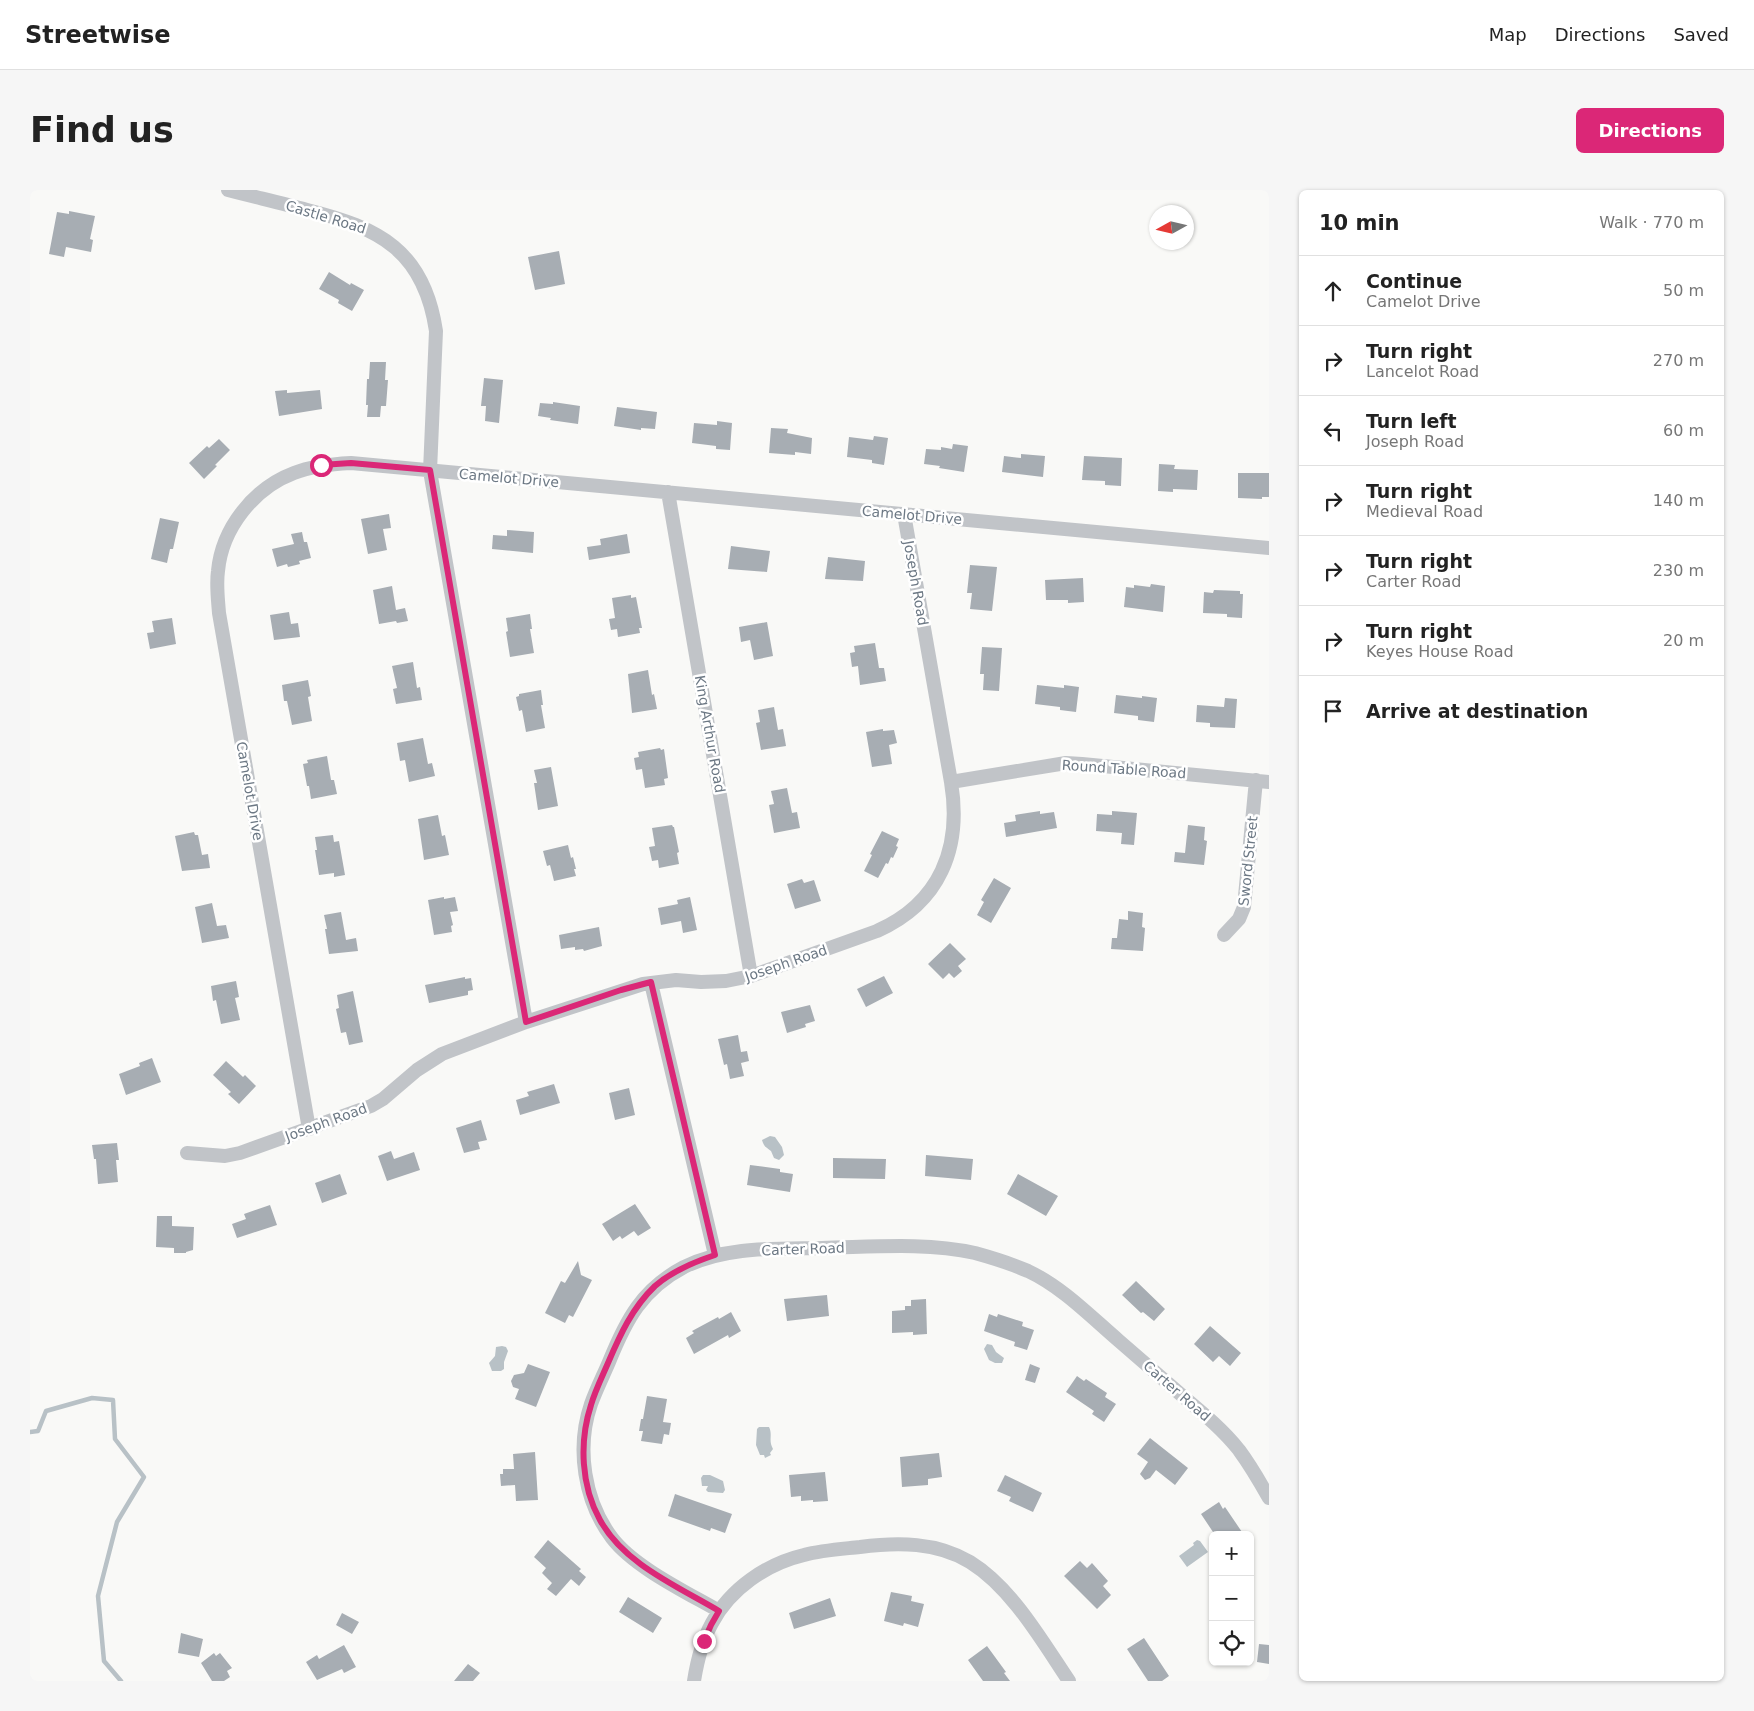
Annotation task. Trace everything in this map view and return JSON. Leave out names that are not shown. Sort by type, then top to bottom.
[{"type":"street","name":"Castle Road","points":[[228,190],[337,218],[374,232],[391,244],[411,266],[427,292],[433,311],[436,331],[430,470],[526,1022]]},
{"type":"street","name":"Camelot Drive","points":[[309,1129],[219,613],[217,584],[220,554],[239,515],[258,495],[281,479],[321,465],[351,463],[1269,548]]},
{"type":"street","name":"King Arthur Road","points":[[668,492],[751,976]]},
{"type":"street","name":"Joseph Road","points":[[187,1153],[211,1156],[232,1155],[309,1129],[371,1106],[416,1070],[442,1054],[526,1022],[621,990],[651,982],[676,980],[726,981],[751,976],[876,931],[896,922],[922,901],[935,883],[949,852],[954,817],[951,782],[904,514]]},
{"type":"street","name":"Round Table Road","points":[[951,782],[1066,763],[1262,781]]},
{"type":"street","name":"Sword Street","points":[[1224,935],[1239,919],[1244,907],[1262,781]]},
{"type":"street","points":[[651,982],[715,1255]]},
{"type":"street","name":"Carter Road","points":[[719,1611],[636,1562],[612,1538],[600,1519],[590,1497],[583,1452],[585,1428],[591,1405],[620,1333],[629,1316],[655,1286],[670,1275],[686,1266],[715,1255],[736,1251],[804,1248],[937,1248],[974,1253],[1002,1261],[1029,1272],[1063,1294],[1086,1312],[1212,1422],[1240,1451],[1269,1498]]},
{"type":"street","points":[[694,1681],[704,1641],[711,1625],[729,1598],[752,1579],[791,1558],[818,1552],[904,1544],[933,1548],[959,1556],[1000,1585],[1069,1681]]},
{"type":"shaded area","points":[[770,1136],[775,1137],[782,1147],[784,1155],[779,1160],[774,1158],[762,1140]]},
{"type":"shaded area","points":[[987,1344],[992,1345],[996,1352],[1004,1358],[1002,1363],[995,1363],[989,1360],[984,1349]]},
{"type":"shaded area","points":[[496,1347],[506,1347],[508,1351],[504,1362],[504,1369],[492,1371],[489,1363],[495,1356]]},
{"type":"shaded area","points":[[759,1427],[769,1427],[770,1430],[773,1449],[770,1453],[771,1455],[765,1458],[764,1455],[760,1455],[756,1445],[757,1429]]},
{"type":"shaded area","points":[[703,1475],[710,1475],[723,1481],[725,1490],[723,1493],[708,1492],[706,1490],[708,1486],[702,1486],[701,1478]]},
{"type":"shaded area","points":[[1197,1540],[1200,1541],[1208,1552],[1187,1567],[1179,1556],[1194,1545],[1193,1543]]},
{"type":"building","points":[[69,211],[95,216],[90,239],[93,240],[91,252],[66,247],[64,257],[49,254],[57,212],[69,214]]},
{"type":"building","points":[[559,251],[565,284],[535,290],[528,257]]},
{"type":"building","points":[[329,272],[350,285],[351,283],[364,290],[352,311],[338,303],[339,300],[319,289]]},
{"type":"building","points":[[370,362],[386,362],[385,380],[388,380],[386,406],[381,406],[380,417],[367,417],[367,379],[369,379]]},
{"type":"building","points":[[484,378],[503,380],[499,423],[485,421],[486,406],[481,406]]},
{"type":"building","points":[[287,390],[287,393],[320,390],[322,409],[279,416],[275,391]]},
{"type":"building","points":[[553,402],[580,406],[578,424],[550,420],[551,418],[538,416],[540,403],[553,404]]},
{"type":"building","points":[[617,407],[657,412],[655,429],[641,428],[641,430],[614,426]]},
{"type":"building","points":[[717,421],[732,423],[730,450],[716,449],[716,446],[692,443],[694,423],[717,425]]},
{"type":"building","points":[[771,428],[788,429],[787,433],[812,438],[811,454],[795,452],[795,455],[769,453]]},
{"type":"building","points":[[874,436],[888,438],[884,465],[872,463],[872,460],[847,457],[849,437],[873,440]]},
{"type":"building","points":[[219,439],[230,450],[204,479],[189,463],[207,446],[209,448]]},
{"type":"building","points":[[953,444],[968,446],[964,472],[924,464],[926,449],[941,450],[941,447],[952,449]]},
{"type":"building","points":[[1021,454],[1045,456],[1043,477],[1002,472],[1004,456],[1021,458]]},
{"type":"building","points":[[1084,456],[1122,458],[1121,486],[1105,485],[1105,481],[1082,480]]},
{"type":"building","points":[[1159,464],[1175,465],[1174,469],[1198,470],[1197,490],[1173,489],[1173,492],[1158,491]]},
{"type":"building","points":[[1238,473],[1269,473],[1269,497],[1262,497],[1262,499],[1238,498]]},
{"type":"building","points":[[389,514],[391,528],[383,529],[387,550],[368,554],[361,519]]},
{"type":"building","points":[[160,518],[179,522],[173,549],[170,549],[167,563],[151,559]]},
{"type":"building","points":[[507,530],[534,532],[533,553],[492,549],[493,535],[507,536]]},
{"type":"building","points":[[302,532],[311,558],[299,561],[300,564],[288,567],[287,564],[277,567],[272,549],[294,544],[291,534]]},
{"type":"building","points":[[627,534],[630,553],[589,560],[587,547],[601,545],[600,539]]},
{"type":"building","points":[[731,546],[770,551],[767,572],[728,569]]},
{"type":"building","points":[[828,557],[865,561],[863,581],[825,579]]},
{"type":"building","points":[[970,565],[997,567],[992,611],[970,609],[972,593],[967,593]]},
{"type":"building","points":[[1083,578],[1084,602],[1068,603],[1068,600],[1046,600],[1045,580]]},
{"type":"building","points":[[1151,584],[1165,586],[1163,612],[1124,607],[1126,587],[1134,588],[1134,585],[1150,587]]},
{"type":"building","points":[[392,586],[396,610],[405,608],[408,621],[379,624],[373,590]]},
{"type":"building","points":[[1214,590],[1240,591],[1240,594],[1243,594],[1242,618],[1227,617],[1227,614],[1203,613],[1204,592],[1213,593]]},
{"type":"building","points":[[631,595],[631,598],[636,597],[642,628],[639,628],[640,633],[618,637],[617,629],[611,630],[609,619],[615,618],[612,598]]},
{"type":"building","points":[[289,612],[291,624],[298,623],[300,637],[274,640],[270,615]]},
{"type":"building","points":[[530,614],[532,629],[530,629],[534,653],[510,657],[506,618]]},
{"type":"building","points":[[172,618],[176,644],[150,649],[147,633],[154,632],[152,621]]},
{"type":"building","points":[[767,622],[773,656],[754,660],[750,640],[741,642],[739,627]]},
{"type":"building","points":[[875,643],[879,668],[884,668],[886,681],[860,685],[858,666],[852,667],[850,653],[855,652],[854,646]]},
{"type":"building","points":[[982,647],[1002,648],[999,691],[983,690],[984,674],[980,674]]},
{"type":"building","points":[[413,662],[417,688],[420,687],[422,700],[396,704],[393,689],[397,688],[392,666]]},
{"type":"building","points":[[648,670],[652,695],[654,694],[657,709],[632,713],[628,674]]},
{"type":"building","points":[[308,680],[311,696],[308,697],[312,721],[292,725],[287,701],[284,701],[282,685]]},
{"type":"building","points":[[1037,685],[1064,688],[1064,685],[1079,687],[1076,712],[1060,710],[1060,707],[1035,704]]},
{"type":"building","points":[[541,690],[543,705],[541,705],[545,728],[526,732],[522,710],[519,711],[516,697],[519,694]]},
{"type":"building","points":[[1116,695],[1157,698],[1154,722],[1138,720],[1138,716],[1114,713]]},
{"type":"building","points":[[1225,698],[1237,699],[1235,728],[1210,727],[1210,723],[1196,722],[1197,705],[1224,707]]},
{"type":"building","points":[[774,707],[778,730],[783,729],[786,746],[761,750],[756,723],[760,722],[758,710]]},
{"type":"building","points":[[883,729],[883,731],[894,730],[897,743],[889,745],[892,764],[872,767],[866,732]]},
{"type":"building","points":[[423,738],[428,764],[432,763],[435,776],[409,782],[405,760],[400,761],[397,743]]},
{"type":"building","points":[[660,748],[661,750],[664,749],[668,778],[664,779],[665,785],[645,788],[642,769],[636,770],[634,758],[639,757],[638,752]]},
{"type":"building","points":[[327,756],[331,780],[334,780],[337,794],[311,799],[303,764],[308,763],[307,760]]},
{"type":"building","points":[[551,767],[558,806],[538,810],[534,783],[537,783],[534,770]]},
{"type":"building","points":[[787,788],[792,813],[797,812],[800,828],[774,833],[769,805],[774,804],[771,791]]},
{"type":"building","points":[[1040,811],[1040,814],[1054,812],[1057,828],[1006,837],[1004,823],[1016,821],[1015,815]]},
{"type":"building","points":[[1112,811],[1137,813],[1134,845],[1121,844],[1122,833],[1096,831],[1097,814],[1112,815]]},
{"type":"building","points":[[438,815],[442,836],[445,835],[449,855],[424,860],[418,819]]},
{"type":"building","points":[[672,825],[679,852],[677,853],[679,864],[659,868],[658,860],[652,861],[649,847],[655,846],[652,828]]},
{"type":"building","points":[[1188,825],[1205,827],[1204,840],[1207,841],[1204,865],[1174,862],[1175,852],[1185,853]]},
{"type":"building","points":[[882,831],[899,839],[893,858],[891,857],[888,864],[886,863],[878,878],[864,871],[872,855],[870,854]]},
{"type":"building","points":[[194,832],[195,835],[198,835],[202,855],[208,854],[210,868],[182,871],[175,836]]},
{"type":"building","points":[[333,835],[334,842],[339,841],[345,875],[334,877],[334,873],[319,875],[315,837]]},
{"type":"building","points":[[568,845],[571,858],[573,857],[576,876],[554,881],[550,865],[547,866],[543,851]]},
{"type":"building","points":[[994,878],[1011,888],[991,923],[977,915],[984,902],[981,900]]},
{"type":"building","points":[[802,879],[804,883],[814,880],[821,901],[795,909],[787,884]]},
{"type":"building","points":[[444,897],[444,899],[455,897],[458,911],[450,912],[453,925],[451,926],[452,932],[434,935],[428,900]]},
{"type":"building","points":[[690,897],[697,930],[683,933],[681,921],[661,925],[658,908],[678,904],[677,900]]},
{"type":"building","points":[[212,903],[217,926],[226,925],[229,938],[202,943],[195,907]]},
{"type":"building","points":[[1128,911],[1143,913],[1142,927],[1145,928],[1143,951],[1111,949],[1112,938],[1117,938],[1119,919],[1128,920]]},
{"type":"building","points":[[341,912],[346,940],[356,938],[358,951],[329,954],[324,915]]},
{"type":"building","points":[[599,927],[602,946],[584,951],[583,949],[575,950],[575,947],[561,949],[559,935]]},
{"type":"building","points":[[950,943],[966,959],[958,966],[962,971],[954,978],[949,973],[943,979],[928,964]]},
{"type":"building","points":[[884,976],[893,993],[866,1007],[857,989]]},
{"type":"building","points":[[465,977],[465,979],[471,978],[473,990],[468,991],[468,995],[429,1003],[425,985]]},
{"type":"building","points":[[236,981],[239,997],[235,998],[240,1020],[221,1024],[216,1000],[213,1001],[211,986]]},
{"type":"building","points":[[353,991],[363,1042],[349,1045],[346,1032],[341,1033],[336,1009],[339,1008],[337,995]]},
{"type":"building","points":[[810,1005],[815,1021],[805,1024],[806,1027],[787,1033],[781,1012]]},
{"type":"building","points":[[738,1035],[741,1052],[747,1051],[749,1061],[741,1063],[744,1076],[730,1079],[727,1064],[724,1065],[718,1039]]},
{"type":"building","points":[[152,1058],[161,1082],[126,1095],[119,1074],[140,1066],[139,1063]]},
{"type":"building","points":[[226,1061],[256,1086],[239,1104],[228,1094],[231,1092],[213,1075]]},
{"type":"building","points":[[554,1084],[560,1103],[520,1115],[516,1100],[529,1096],[527,1092]]},
{"type":"building","points":[[629,1088],[635,1115],[615,1120],[609,1093]]},
{"type":"building","points":[[481,1120],[487,1140],[478,1142],[480,1149],[464,1153],[456,1128]]},
{"type":"building","points":[[117,1143],[119,1160],[116,1160],[118,1182],[98,1184],[96,1159],[94,1159],[92,1145]]},
{"type":"building","points":[[391,1151],[394,1159],[414,1152],[420,1170],[387,1181],[378,1156]]},
{"type":"building","points":[[926,1155],[973,1159],[971,1180],[925,1176]]},
{"type":"building","points":[[833,1158],[886,1159],[885,1179],[833,1178]]},
{"type":"building","points":[[750,1165],[780,1169],[780,1172],[793,1174],[790,1192],[747,1185]]},
{"type":"building","points":[[340,1174],[347,1194],[322,1203],[315,1183]]},
{"type":"building","points":[[1018,1174],[1058,1196],[1046,1216],[1007,1194]]},
{"type":"building","points":[[635,1204],[651,1228],[638,1236],[634,1231],[622,1239],[620,1236],[613,1241],[602,1224]]},
{"type":"building","points":[[270,1205],[277,1225],[237,1238],[232,1224],[246,1219],[244,1214]]},
{"type":"building","points":[[157,1216],[172,1216],[172,1226],[194,1227],[193,1250],[186,1253],[174,1253],[174,1248],[156,1247]]},
{"type":"building","points":[[578,1261],[581,1275],[592,1280],[573,1317],[569,1315],[565,1323],[545,1313],[561,1281],[565,1283]]},
{"type":"building","points":[[1136,1281],[1165,1309],[1154,1321],[1143,1312],[1141,1313],[1122,1295]]},
{"type":"building","points":[[827,1295],[829,1316],[787,1321],[784,1299]]},
{"type":"building","points":[[926,1299],[927,1334],[913,1335],[913,1332],[892,1333],[892,1311],[905,1310],[905,1306],[911,1306],[911,1300]]},
{"type":"building","points":[[731,1312],[741,1331],[729,1338],[728,1335],[694,1354],[686,1338],[694,1333],[692,1331]]},
{"type":"building","points":[[989,1314],[997,1317],[998,1314],[1023,1322],[1022,1326],[1034,1330],[1027,1350],[1014,1346],[1015,1342],[984,1331]]},
{"type":"building","points":[[1210,1326],[1241,1353],[1230,1366],[1219,1356],[1213,1362],[1194,1344]]},
{"type":"building","points":[[528,1364],[550,1372],[536,1407],[515,1399],[519,1389],[513,1387],[511,1381],[514,1375],[524,1373]]},
{"type":"building","points":[[1030,1364],[1040,1368],[1035,1383],[1025,1380]]},
{"type":"building","points":[[1077,1376],[1084,1381],[1086,1379],[1107,1393],[1105,1397],[1116,1404],[1104,1422],[1092,1414],[1094,1411],[1066,1392]]},
{"type":"building","points":[[647,1396],[667,1399],[663,1422],[671,1423],[669,1435],[664,1434],[662,1444],[641,1441],[643,1431],[639,1431]]},
{"type":"building","points":[[1150,1438],[1188,1468],[1175,1485],[1156,1470],[1150,1478],[1145,1480],[1140,1474],[1148,1462],[1137,1454]]},
{"type":"building","points":[[535,1452],[538,1500],[516,1501],[515,1485],[501,1486],[500,1474],[503,1474],[503,1469],[514,1469],[513,1454]]},
{"type":"building","points":[[939,1453],[942,1477],[928,1479],[928,1485],[902,1487],[900,1457]]},
{"type":"building","points":[[825,1472],[828,1501],[801,1501],[801,1496],[791,1497],[789,1475]]},
{"type":"building","points":[[1005,1475],[1042,1493],[1033,1512],[1009,1501],[1011,1497],[997,1491]]},
{"type":"building","points":[[675,1494],[732,1514],[725,1533],[711,1528],[710,1531],[668,1516]]},
{"type":"building","points":[[1219,1502],[1223,1509],[1225,1507],[1241,1531],[1212,1531],[1201,1514]]},
{"type":"building","points":[[548,1540],[581,1569],[579,1571],[586,1577],[579,1586],[571,1579],[556,1596],[547,1589],[552,1583],[542,1573],[546,1568],[534,1557]]},
{"type":"building","points":[[1080,1561],[1087,1568],[1092,1563],[1108,1581],[1103,1586],[1111,1595],[1097,1609],[1064,1576]]},
{"type":"building","points":[[891,1592],[912,1596],[911,1601],[924,1604],[918,1627],[904,1623],[903,1626],[884,1621]]},
{"type":"building","points":[[628,1597],[662,1618],[653,1633],[619,1612]]},
{"type":"building","points":[[830,1598],[836,1616],[794,1629],[789,1613]]},
{"type":"building","points":[[342,1613],[359,1622],[352,1634],[336,1625]]},
{"type":"building","points":[[181,1633],[203,1639],[199,1657],[178,1653]]},
{"type":"building","points":[[1144,1638],[1169,1676],[1162,1681],[1148,1681],[1127,1649]]},
{"type":"building","points":[[1259,1644],[1269,1645],[1269,1664],[1257,1662]]},
{"type":"building","points":[[344,1645],[356,1667],[344,1673],[342,1669],[317,1680],[306,1662],[317,1655],[319,1659]]},
{"type":"building","points":[[987,1646],[1006,1672],[1004,1673],[1010,1681],[983,1681],[968,1660]]},
{"type":"building","points":[[214,1653],[216,1656],[220,1653],[232,1668],[227,1671],[230,1677],[224,1681],[212,1681],[201,1663]]},
{"type":"building","points":[[468,1664],[480,1673],[473,1681],[454,1681]]},
{"type":"waterway","points":[[30,1432],[38,1431],[46,1411],[92,1398],[113,1400],[115,1439],[144,1477],[117,1522],[98,1596],[104,1661],[121,1681]]},
{"type":"route","points":[[321,465],[351,463],[430,470],[526,1022],[621,990],[651,982],[715,1255],[686,1266],[670,1275],[655,1286],[629,1316],[620,1333],[591,1405],[585,1428],[583,1452],[590,1497],[600,1519],[612,1538],[636,1562],[719,1611],[704,1641]]}]
